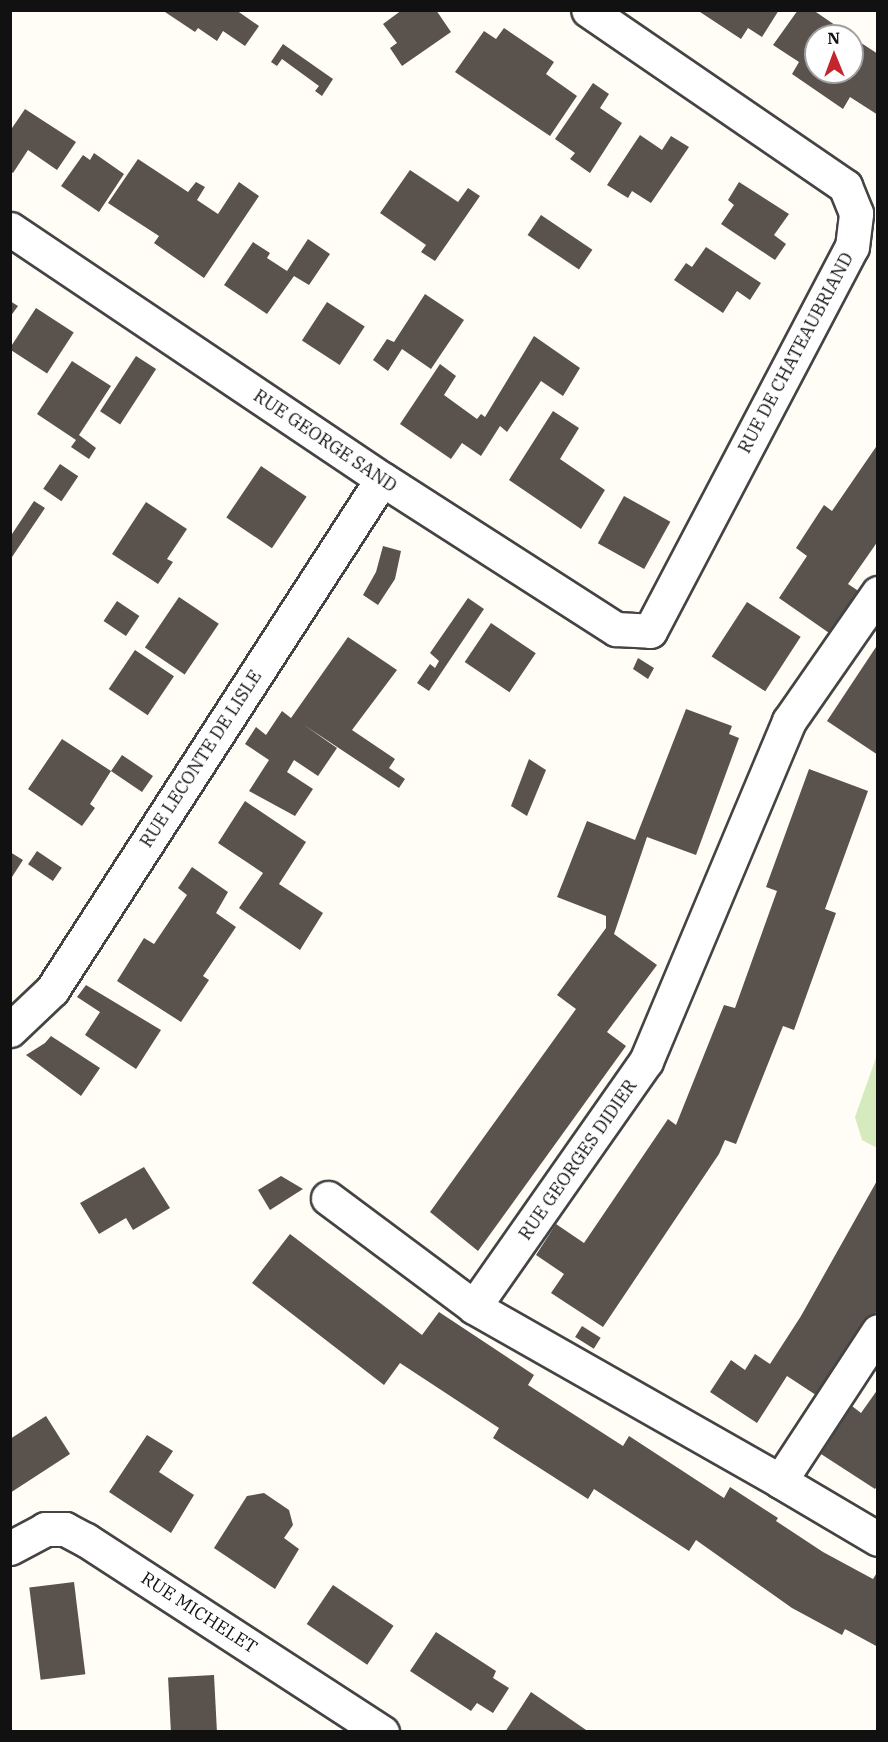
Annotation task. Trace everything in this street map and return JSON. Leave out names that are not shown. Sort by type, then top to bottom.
[{"type":"street","name":"RUE DE CHATEAUBRIAND","points":[[588,10],[845,186],[856,213],[852,247],[650,631]]},
{"type":"street","name":"RUE GEORGE SAND","points":[[10,229],[382,479],[616,629],[650,631]]},
{"type":"street","name":"RUE LECONTE DE LISLE","points":[[10,1030],[52,990],[382,479]]},
{"type":"street","name":"RUE GEORGES DIDIER","points":[[474,1307],[646,1061],[789,722],[878,593]]},
{"type":"street","points":[[328,1198],[474,1307],[878,1539]]},
{"type":"street","points":[[780,1481],[878,1331]]},
{"type":"street","name":"RUE MICHELET","points":[[10,1548],[45,1530],[65,1529],[86,1540],[382,1731]]},
{"type":"green space","points":[[877,1055],[877,1148],[862,1140],[855,1117]]},
{"type":"building","points":[[162,10],[236,10],[259,26],[245,46],[223,31],[217,41],[198,28],[195,32]]},
{"type":"building","points":[[402,10],[436,10],[451,32],[402,66],[390,48],[397,43],[383,24]]},
{"type":"building","points":[[697,10],[779,10],[762,37],[748,28],[741,39]]},
{"type":"building","points":[[798,10],[813,10],[833,24],[804,24],[804,82],[792,74],[799,62],[773,45]]},
{"type":"building","points":[[504,28],[554,62],[546,74],[577,96],[550,136],[455,72],[484,31],[496,39]]},
{"type":"building","points":[[283,44],[333,79],[322,96],[315,91],[319,86],[282,59],[277,66],[271,62]]},
{"type":"building","points":[[864,45],[878,54],[878,115],[850,97],[843,109],[807,84],[864,84]]},
{"type":"building","points":[[593,83],[609,94],[600,108],[622,123],[590,173],[570,159],[575,153],[555,139]]},
{"type":"building","points":[[25,109],[76,142],[57,170],[28,150],[13,173],[10,171],[10,131]]},
{"type":"building","points":[[640,135],[662,150],[671,136],[689,147],[651,203],[632,191],[628,198],[607,185]]},
{"type":"building","points":[[94,153],[124,174],[99,212],[61,186],[83,155],[90,160]]},
{"type":"building","points":[[138,159],[188,192],[196,182],[205,187],[197,200],[218,214],[239,182],[259,196],[204,278],[154,243],[159,236],[108,203]]},
{"type":"building","points":[[410,170],[458,202],[468,188],[480,196],[435,261],[421,252],[426,245],[380,213]]},
{"type":"building","points":[[739,182],[789,214],[774,235],[786,244],[775,260],[721,224],[734,205],[728,200]]},
{"type":"building","points":[[541,215],[592,250],[579,270],[528,235]]},
{"type":"building","points":[[308,239],[330,254],[309,285],[294,276],[267,314],[224,285],[253,242],[270,253],[267,258],[287,271]]},
{"type":"building","points":[[706,247],[761,283],[750,300],[737,291],[723,313],[674,280],[686,263],[692,267]]},
{"type":"building","points":[[425,294],[464,320],[431,369],[402,349],[388,371],[373,360],[387,339],[394,342]]},
{"type":"building","points":[[10,301],[18,306],[10,317]]},
{"type":"building","points":[[327,302],[365,327],[340,365],[302,341]]},
{"type":"building","points":[[36,308],[74,333],[47,374],[10,350]]},
{"type":"building","points":[[534,336],[580,368],[563,396],[541,381],[507,432],[500,426],[481,456],[462,443],[451,459],[400,424],[440,364],[456,376],[444,395],[477,419],[481,414],[485,417]]},
{"type":"building","points":[[136,356],[156,369],[120,424],[100,411]]},
{"type":"building","points":[[72,361],[111,386],[79,435],[96,448],[89,459],[71,447],[76,440],[37,414]]},
{"type":"building","points":[[553,411],[579,428],[560,459],[605,490],[581,529],[509,480]]},
{"type":"building","points":[[878,444],[878,541],[848,584],[860,592],[832,635],[779,598],[807,556],[796,548],[824,505],[832,511]]},
{"type":"building","points":[[60,464],[78,476],[61,501],[43,489]]},
{"type":"building","points":[[261,466],[307,497],[272,548],[226,517]]},
{"type":"building","points":[[624,496],[670,522],[644,569],[598,543]]},
{"type":"building","points":[[34,501],[45,508],[10,560],[10,537]]},
{"type":"building","points":[[146,502],[187,529],[167,559],[173,562],[158,584],[112,554]]},
{"type":"building","points":[[383,546],[401,551],[395,579],[378,605],[363,595],[376,572]]},
{"type":"building","points":[[179,597],[219,624],[185,674],[145,648]]},
{"type":"building","points":[[468,598],[484,609],[429,691],[417,683],[430,664],[435,668],[439,661],[430,653]]},
{"type":"building","points":[[117,601],[139,616],[126,636],[104,621]]},
{"type":"building","points":[[747,602],[801,637],[765,691],[712,657]]},
{"type":"building","points":[[491,623],[536,653],[509,692],[465,662]]},
{"type":"building","points":[[348,637],[397,670],[352,730],[395,759],[389,768],[405,779],[399,788],[304,725],[337,748],[318,776],[294,760],[287,772],[313,789],[295,816],[249,791],[269,760],[245,744],[256,727],[266,735],[282,711],[291,718]]},
{"type":"building","points":[[878,644],[878,755],[827,721]]},
{"type":"building","points":[[135,650],[174,676],[148,715],[109,689]]},
{"type":"building","points":[[638,658],[654,668],[648,679],[633,669]]},
{"type":"building","points":[[686,709],[732,726],[729,734],[739,738],[696,855],[647,837],[614,934],[657,965],[607,1032],[626,1046],[478,1251],[430,1212],[576,1009],[557,995],[606,928],[606,916],[557,897],[587,821],[635,840]]},
{"type":"building","points":[[62,739],[111,771],[90,804],[95,808],[82,826],[28,789]]},
{"type":"building","points":[[122,755],[153,776],[142,792],[111,771]]},
{"type":"building","points":[[529,759],[546,770],[527,816],[511,806]]},
{"type":"building","points":[[809,769],[868,791],[825,909],[836,913],[794,1030],[783,1026],[736,1144],[725,1140],[719,1154],[603,1327],[551,1293],[564,1274],[536,1255],[556,1224],[584,1243],[668,1119],[676,1125],[724,1005],[735,1008],[777,891],[766,887]]},
{"type":"building","points":[[245,801],[306,842],[279,884],[323,913],[300,950],[239,908],[263,873],[218,843]]},
{"type":"building","points":[[37,851],[62,868],[53,881],[28,864]]},
{"type":"building","points":[[10,852],[23,860],[10,880]]},
{"type":"building","points":[[192,867],[228,892],[216,913],[236,927],[203,976],[209,980],[181,1022],[117,981],[144,938],[154,944],[187,895],[178,888]]},
{"type":"building","points":[[86,985],[161,1030],[136,1069],[85,1035],[100,1012],[77,997]]},
{"type":"building","points":[[51,1036],[100,1068],[81,1096],[26,1055],[45,1043]]},
{"type":"building","points":[[144,1167],[170,1208],[133,1230],[126,1218],[99,1234],[80,1203]]},
{"type":"building","points":[[281,1176],[303,1189],[270,1210],[258,1190]]},
{"type":"building","points":[[878,1179],[878,1309],[822,1399],[787,1376],[757,1423],[710,1392],[731,1360],[745,1370],[755,1354],[770,1364],[801,1316]]},
{"type":"building","points":[[290,1234],[422,1335],[439,1312],[534,1375],[528,1385],[623,1446],[629,1436],[724,1498],[730,1487],[778,1518],[776,1521],[823,1552],[873,1579],[878,1571],[878,1647],[845,1629],[842,1635],[792,1608],[696,1540],[689,1551],[594,1489],[588,1499],[493,1438],[499,1428],[400,1363],[384,1385],[252,1283]]},
{"type":"building","points":[[582,1326],[601,1338],[594,1349],[575,1337]]},
{"type":"building","points":[[878,1389],[878,1485],[875,1489],[821,1454],[852,1406],[861,1413]]},
{"type":"building","points":[[46,1416],[70,1454],[10,1493],[10,1439]]},
{"type":"building","points":[[147,1435],[173,1451],[159,1472],[194,1495],[171,1533],[109,1492]]},
{"type":"building","points":[[264,1493],[289,1510],[293,1525],[284,1538],[299,1549],[275,1589],[214,1548],[247,1496]]},
{"type":"building","points":[[74,1582],[85,1674],[41,1680],[29,1587]]},
{"type":"building","points":[[333,1585],[394,1626],[367,1665],[307,1624]]},
{"type":"building","points":[[436,1632],[496,1671],[493,1678],[509,1688],[493,1713],[477,1703],[471,1711],[410,1671]]},
{"type":"building","points":[[214,1675],[217,1732],[171,1732],[168,1677]]},
{"type":"building","points":[[531,1692],[589,1732],[505,1732]]}]
